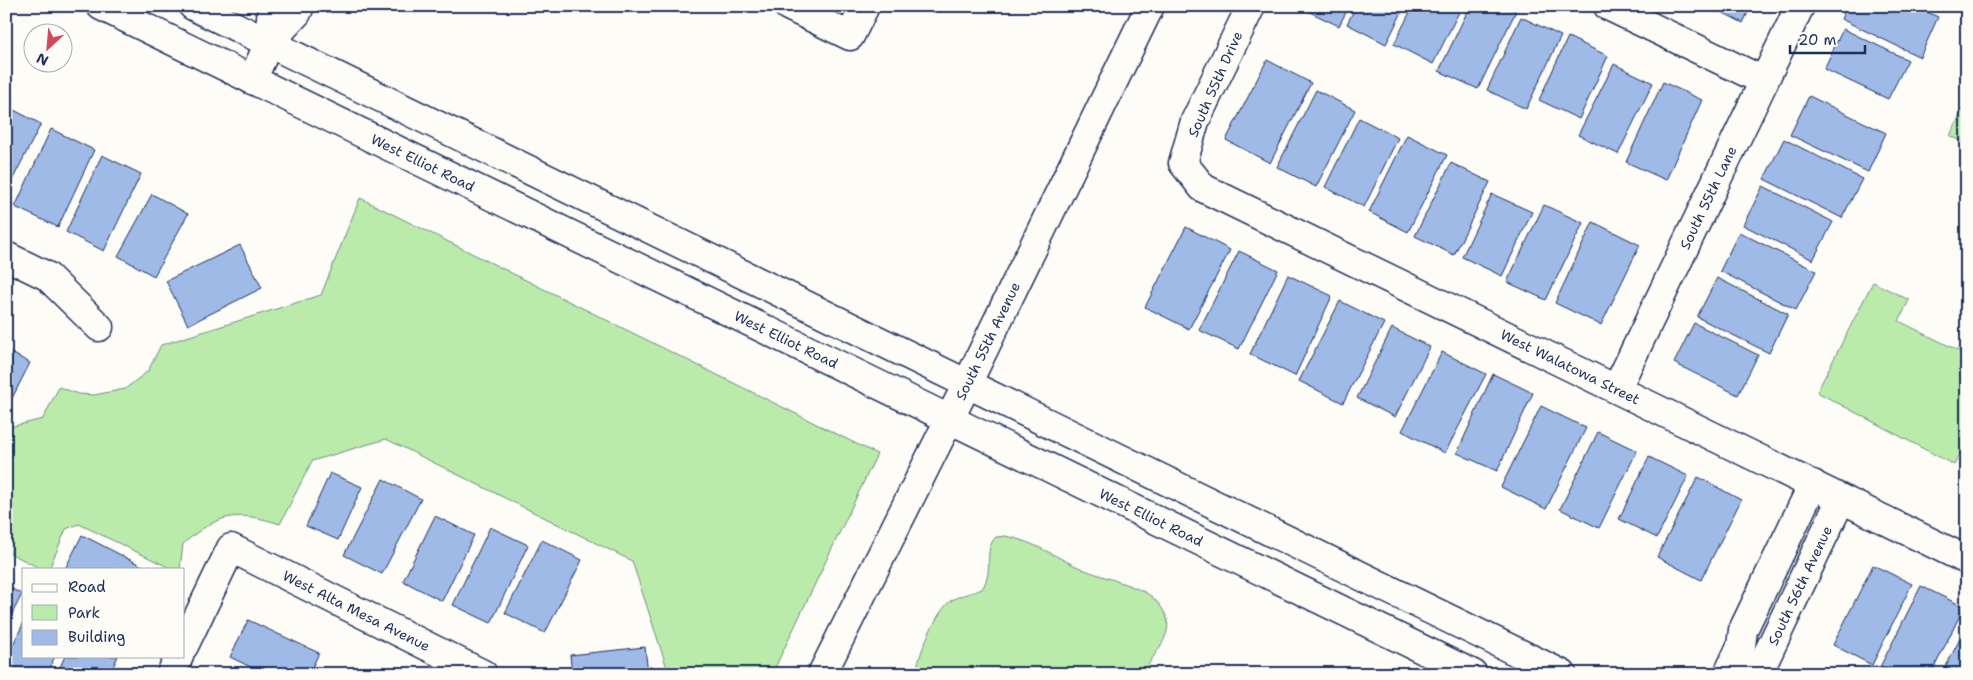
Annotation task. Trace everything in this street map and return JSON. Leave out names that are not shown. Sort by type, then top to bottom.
[{"type":"street","name":"West Elliot Road","points":[[101,6],[1473,674]]},
{"type":"street","points":[[194,6],[1562,674]]},
{"type":"street","points":[[269,43],[272,6]]},
{"type":"street","points":[[252,80],[269,43],[297,13],[300,6]]},
{"type":"street","points":[[788,6],[850,36],[864,6]]},
{"type":"street","name":"South 55th Avenue","points":[[822,674],[967,384],[1150,6]]},
{"type":"street","name":"South 55th Drive","points":[[1183,163],[1195,121],[1251,6]]},
{"type":"street","points":[[1608,6],[1764,81]]},
{"type":"street","name":"South 55th Lane","points":[[1616,388],[1800,6]]},
{"type":"street","name":"West Walatowa Street","points":[[1183,163],[1203,188],[1967,560]]},
{"type":"street","points":[[6,256],[47,276],[99,327]]},
{"type":"street","points":[[1728,674],[1742,646],[1743,630],[1813,484]]},
{"type":"street","name":"South 56th Avenue","points":[[1758,674],[1841,499]]},
{"type":"street","name":"West Alta Mesa Avenue","points":[[185,644],[231,548],[483,674]]},
{"type":"street","points":[[1743,630],[1772,644]]},
{"type":"street","points":[[1712,674],[1728,639],[1743,630]]},
{"type":"street","points":[[171,674],[178,658]]},
{"type":"green space","points":[[1967,99],[1967,143],[1950,136]]},
{"type":"green space","points":[[360,198],[877,454],[772,674],[669,674],[632,561],[386,439],[312,461],[280,524],[239,516],[217,521],[206,526],[183,544],[180,568],[170,568],[79,524],[66,529],[49,568],[39,568],[6,551],[6,428],[43,419],[59,387],[78,394],[94,395],[125,389],[148,371],[161,345],[321,295]]},
{"type":"green space","points":[[1873,282],[1909,300],[1899,321],[1967,355],[1967,441],[1954,465],[1817,392]]},
{"type":"green space","points":[[1005,536],[1036,546],[1075,566],[1140,590],[1154,599],[1165,613],[1168,626],[1164,640],[1144,674],[916,674],[924,645],[940,613],[952,600],[982,589],[988,574],[992,542],[996,537]]},
{"type":"building","points":[[1297,6],[1349,6],[1339,26]]},
{"type":"building","points":[[1356,6],[1405,6],[1386,44],[1347,24]]},
{"type":"building","points":[[1413,6],[1462,6],[1433,64],[1394,44]]},
{"type":"building","points":[[1470,6],[1506,6],[1516,11],[1478,89],[1439,71]]},
{"type":"building","points":[[1710,6],[1751,6],[1743,23]]},
{"type":"building","points":[[1847,6],[1914,6],[1938,17],[1920,57],[1841,19]]},
{"type":"building","points":[[1521,17],[1561,36],[1526,109],[1487,90]]},
{"type":"building","points":[[1843,29],[1908,60],[1888,99],[1824,69]]},
{"type":"building","points":[[1568,37],[1608,56],[1579,119],[1539,100]]},
{"type":"building","points":[[1267,60],[1311,83],[1270,163],[1226,140]]},
{"type":"building","points":[[1614,64],[1653,83],[1618,154],[1578,135]]},
{"type":"building","points":[[1663,82],[1702,100],[1666,180],[1626,162]]},
{"type":"building","points":[[1316,90],[1355,110],[1316,187],[1277,167]]},
{"type":"building","points":[[1809,96],[1886,133],[1868,172],[1790,135]]},
{"type":"building","points":[[6,106],[41,124],[6,192]]},
{"type":"building","points":[[1359,118],[1398,138],[1364,207],[1325,187]]},
{"type":"building","points":[[51,129],[94,150],[58,227],[15,207]]},
{"type":"building","points":[[1407,135],[1447,155],[1408,232],[1369,212]]},
{"type":"building","points":[[1784,139],[1862,179],[1842,218],[1764,179]]},
{"type":"building","points":[[102,155],[141,174],[104,251],[66,232]]},
{"type":"building","points":[[1451,163],[1490,182],[1454,255],[1415,236]]},
{"type":"building","points":[[1763,186],[1833,222],[1813,260],[1743,225]]},
{"type":"building","points":[[152,194],[188,214],[154,276],[118,256]]},
{"type":"building","points":[[1492,194],[1532,212],[1502,276],[1462,257]]},
{"type":"building","points":[[1544,205],[1583,223],[1546,300],[1507,282]]},
{"type":"building","points":[[1593,222],[1640,245],[1601,325],[1555,303]]},
{"type":"building","points":[[1186,227],[1230,250],[1189,329],[1145,307]]},
{"type":"building","points":[[1739,232],[1816,271],[1796,310],[1720,271]]},
{"type":"building","points":[[240,245],[262,288],[188,325],[166,281]]},
{"type":"building","points":[[1239,251],[1278,270],[1239,349],[1199,330]]},
{"type":"building","points":[[1288,275],[1332,296],[1295,376],[1250,354]]},
{"type":"building","points":[[1717,278],[1788,314],[1769,353],[1697,317]]},
{"type":"building","points":[[1340,301],[1384,323],[1343,403],[1299,381]]},
{"type":"building","points":[[1694,323],[1758,355],[1738,395],[1674,363]]},
{"type":"building","points":[[1392,328],[1430,347],[1395,417],[1357,398]]},
{"type":"building","points":[[6,350],[30,363],[6,410]]},
{"type":"building","points":[[1442,352],[1486,374],[1445,453],[1402,431]]},
{"type":"building","points":[[1493,374],[1533,393],[1497,471],[1457,453]]},
{"type":"building","points":[[1541,406],[1586,428],[1546,509],[1501,487]]},
{"type":"building","points":[[1598,432],[1637,451],[1599,528],[1560,509]]},
{"type":"building","points":[[1649,457],[1688,476],[1657,538],[1619,519]]},
{"type":"building","points":[[330,473],[362,487],[338,540],[306,526]]},
{"type":"building","points":[[1698,477],[1741,500],[1701,580],[1657,557]]},
{"type":"building","points":[[383,479],[421,499],[382,574],[344,555]]},
{"type":"building","points":[[435,516],[474,535],[442,601],[403,581]]},
{"type":"building","points":[[490,527],[528,545],[491,623],[453,605]]},
{"type":"building","points":[[82,535],[146,568],[66,568]]},
{"type":"building","points":[[542,540],[582,560],[545,633],[505,613]]},
{"type":"building","points":[[1873,565],[1912,584],[1872,665],[1833,645]]},
{"type":"building","points":[[6,586],[22,594],[6,626]]},
{"type":"building","points":[[1921,586],[1964,607],[1931,674],[1893,674],[1880,667]]},
{"type":"building","points":[[248,620],[319,653],[309,674],[265,674],[230,657]]},
{"type":"building","points":[[1967,625],[1967,674],[1942,674]]},
{"type":"building","points":[[22,626],[22,658],[54,658],[47,674],[6,674],[6,659]]},
{"type":"building","points":[[645,647],[648,674],[572,674],[570,655]]},
{"type":"building","points":[[64,658],[117,658],[110,674],[57,674]]}]
